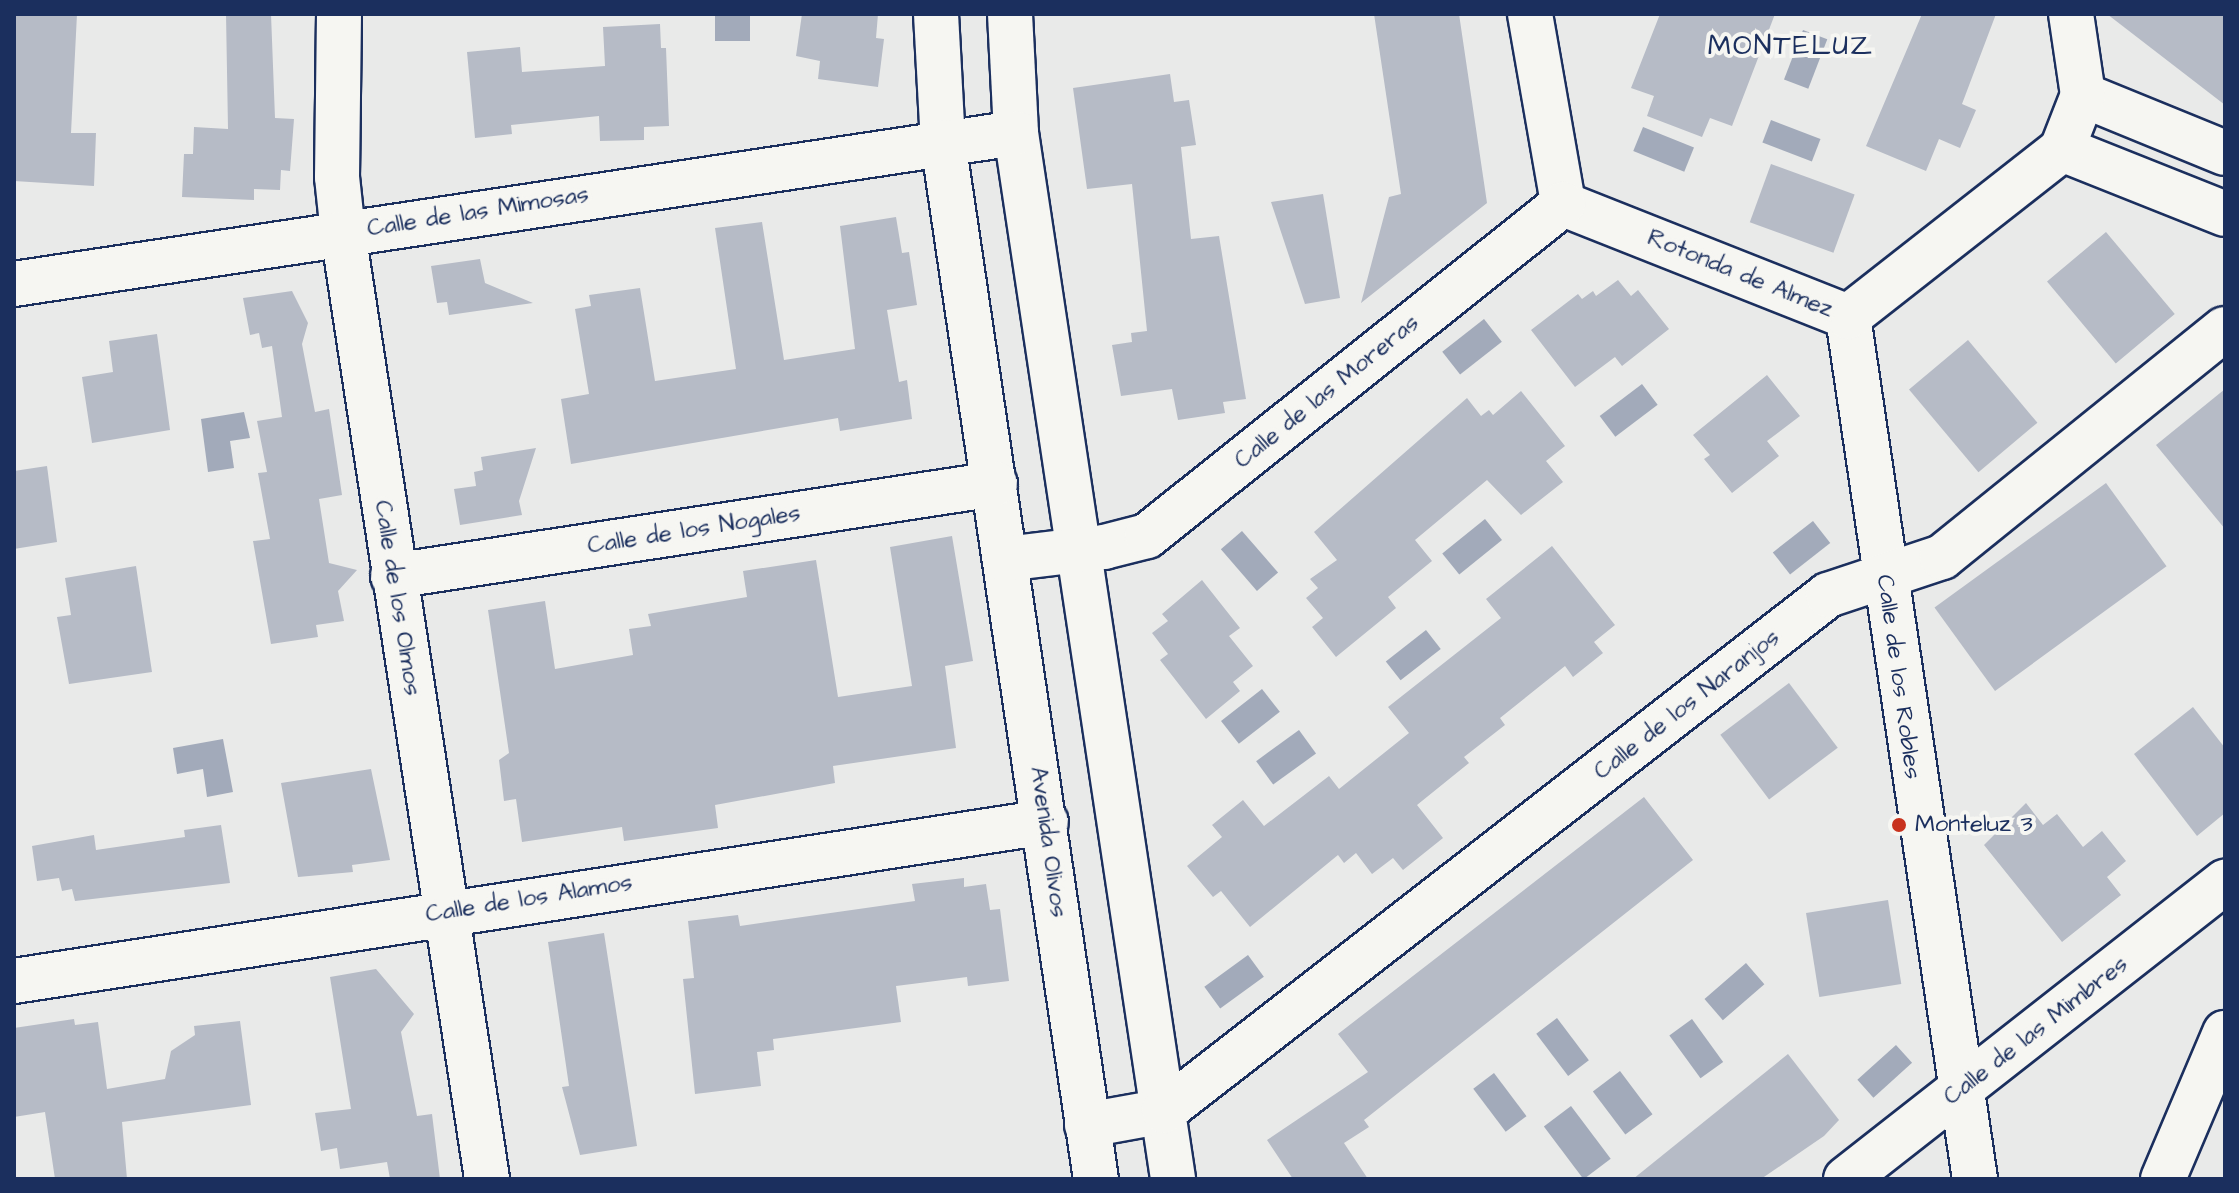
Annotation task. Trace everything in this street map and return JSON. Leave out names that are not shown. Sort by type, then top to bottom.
[{"type":"street","name":"Calle de los Olmos","points":[[339,14],[337,177],[343,233],[487,1179]]},
{"type":"street","name":"Avenida Olivos","points":[[936,14],[943,142],[1046,822],[1096,1179]]},
{"type":"street","points":[[1010,14],[1016,133],[1173,1179]]},
{"type":"street","points":[[1530,14],[1563,204]]},
{"type":"street","points":[[2071,14],[2083,95],[2062,149],[2225,214]]},
{"type":"street","points":[[2083,95],[2225,153]]},
{"type":"street","points":[[943,142],[1016,133]]},
{"type":"street","name":"Calle de las Mimosas","points":[[14,284],[943,142]]},
{"type":"street","name":"Rotonda de Almez","points":[[1563,204],[1848,317],[2062,149]]},
{"type":"street","name":"Calle de las Moreras","points":[[1077,551],[1147,536],[1563,204]]},
{"type":"street","name":"Calle de los Robles","points":[[1848,317],[1883,575],[1975,1179]]},
{"type":"street","name":"Calle de los Naranjos","points":[[1164,1111],[1828,595],[1942,557],[2225,329]]},
{"type":"street","name":"Calle de los Nogales","points":[[393,576],[995,484]]},
{"type":"street","points":[[1005,559],[1077,551]]},
{"type":"street","name":"Calle de los Alamos","points":[[14,981],[448,911],[1046,822]]},
{"type":"street","name":"Calle de las Mimbres","points":[[1846,1179],[2225,882]]},
{"type":"street","points":[[2163,1179],[2225,1033]]},
{"type":"street","points":[[1087,1125],[1164,1111]]},
{"type":"water","points":[[715,14],[750,14],[750,41],[715,41]]},
{"type":"water","points":[[1803,30],[1827,39],[1808,89],[1784,79]]},
{"type":"water","points":[[1771,120],[1820,139],[1812,161],[1762,142]]},
{"type":"water","points":[[1643,127],[1694,148],[1684,172],[1633,151]]},
{"type":"water","points":[[1484,319],[1502,342],[1460,374],[1442,352]]},
{"type":"water","points":[[1642,384],[1658,405],[1615,437],[1600,416]]},
{"type":"water","points":[[244,412],[250,438],[230,441],[234,468],[208,472],[201,419]]},
{"type":"water","points":[[1485,519],[1502,540],[1459,575],[1442,554]]},
{"type":"water","points":[[1813,521],[1830,543],[1790,574],[1773,552]]},
{"type":"water","points":[[1242,531],[1278,573],[1257,591],[1221,549]]},
{"type":"water","points":[[1426,630],[1441,649],[1401,680],[1386,661]]},
{"type":"water","points":[[1262,689],[1280,712],[1239,744],[1221,721]]},
{"type":"water","points":[[1299,730],[1316,753],[1273,785],[1256,761]]},
{"type":"water","points":[[223,739],[233,792],[207,797],[203,769],[177,774],[173,748]]},
{"type":"water","points":[[1248,955],[1264,977],[1220,1009],[1204,987]]},
{"type":"water","points":[[1746,963],[1764,984],[1723,1020],[1704,999]]},
{"type":"water","points":[[1557,1018],[1589,1060],[1568,1076],[1536,1034]]},
{"type":"water","points":[[1692,1019],[1723,1062],[1701,1078],[1669,1035]]},
{"type":"water","points":[[1896,1045],[1912,1063],[1873,1098],[1857,1080]]},
{"type":"water","points":[[1620,1071],[1652,1114],[1625,1135],[1593,1091]]},
{"type":"water","points":[[1494,1073],[1526,1116],[1506,1132],[1473,1089]]},
{"type":"water","points":[[1571,1106],[1611,1159],[1583,1179],[1544,1126]]},
{"type":"building","points":[[14,14],[77,14],[71,133],[96,133],[94,186],[14,181]]},
{"type":"building","points":[[226,14],[271,14],[275,118],[294,119],[290,171],[281,170],[280,190],[254,189],[254,200],[182,197],[184,154],[193,154],[194,127],[228,129]]},
{"type":"building","points":[[802,14],[878,14],[876,38],[884,39],[878,87],[818,79],[820,61],[796,56]]},
{"type":"building","points":[[1374,14],[1459,14],[1487,203],[1361,303],[1389,197],[1401,194]]},
{"type":"building","points":[[1660,14],[1775,14],[1732,126],[1710,118],[1702,137],[1647,116],[1654,96],[1631,88]]},
{"type":"building","points":[[1922,14],[1996,14],[1962,104],[1976,110],[1960,148],[1939,139],[1926,171],[1866,146]]},
{"type":"building","points":[[2107,14],[2225,14],[2225,105]]},
{"type":"building","points":[[660,24],[661,48],[666,48],[669,126],[644,127],[644,140],[600,141],[599,116],[511,125],[512,134],[475,138],[467,52],[520,47],[522,72],[605,66],[603,27]]},
{"type":"building","points":[[1170,74],[1174,102],[1189,100],[1196,145],[1181,147],[1191,239],[1219,236],[1246,399],[1223,402],[1225,413],[1178,420],[1172,389],[1121,396],[1112,345],[1132,342],[1131,333],[1147,331],[1132,184],[1087,189],[1073,88]]},
{"type":"building","points":[[1771,164],[1855,194],[1833,253],[1750,222]]},
{"type":"building","points":[[1323,194],[1340,298],[1305,304],[1271,202]]},
{"type":"building","points":[[896,217],[902,253],[909,252],[917,305],[887,310],[899,382],[907,380],[912,419],[840,431],[838,418],[571,464],[561,399],[589,394],[575,309],[591,306],[589,295],[640,288],[655,381],[736,369],[715,228],[762,222],[784,360],[855,349],[840,226]]},
{"type":"building","points":[[2106,232],[2175,314],[2116,363],[2047,281]]},
{"type":"building","points":[[480,259],[485,283],[533,303],[449,315],[447,302],[437,303],[431,266]]},
{"type":"building","points":[[1618,280],[1631,296],[1638,290],[1669,329],[1622,366],[1615,357],[1575,387],[1531,330],[1578,294],[1582,299],[1593,291],[1596,296]]},
{"type":"building","points":[[292,291],[308,323],[302,344],[315,412],[329,409],[342,495],[319,499],[329,563],[357,570],[338,591],[344,621],[316,625],[318,637],[271,644],[253,541],[270,539],[258,473],[267,472],[257,421],[282,417],[272,346],[262,348],[259,333],[250,335],[243,298]]},
{"type":"building","points":[[157,334],[170,430],[92,443],[82,377],[113,372],[109,341]]},
{"type":"building","points":[[1968,340],[2037,423],[1978,472],[1909,389]]},
{"type":"building","points":[[1767,375],[1800,416],[1767,441],[1779,456],[1732,493],[1704,459],[1710,455],[1693,435]]},
{"type":"building","points":[[2225,389],[2225,529],[2156,445]]},
{"type":"building","points":[[1521,391],[1565,446],[1546,461],[1563,482],[1521,515],[1487,480],[1415,540],[1432,561],[1388,597],[1396,608],[1336,657],[1312,627],[1323,618],[1306,598],[1318,588],[1310,579],[1337,560],[1314,532],[1467,398],[1481,416],[1489,410],[1493,415]]},
{"type":"building","points":[[536,448],[519,501],[522,515],[460,525],[454,489],[476,486],[474,472],[483,470],[481,457]]},
{"type":"building","points":[[47,466],[57,542],[14,549],[14,471]]},
{"type":"building","points":[[2106,483],[2167,566],[1995,691],[1934,608]]},
{"type":"building","points":[[952,536],[973,661],[945,666],[956,748],[833,766],[835,783],[715,805],[718,828],[624,841],[622,827],[522,842],[516,799],[504,801],[499,760],[509,753],[488,610],[545,601],[555,669],[633,655],[629,629],[651,626],[648,614],[747,597],[743,571],[816,560],[838,697],[912,686],[890,547]]},
{"type":"building","points":[[1552,546],[1615,625],[1594,642],[1603,653],[1573,677],[1565,666],[1500,718],[1505,725],[1464,757],[1469,763],[1417,805],[1443,838],[1403,870],[1393,858],[1372,874],[1356,853],[1344,863],[1338,855],[1250,927],[1221,891],[1213,897],[1187,866],[1222,837],[1212,825],[1243,800],[1264,826],[1329,776],[1339,789],[1409,733],[1388,707],[1501,618],[1486,599]]},
{"type":"building","points":[[136,566],[152,672],[69,684],[57,617],[71,615],[65,578]]},
{"type":"building","points":[[1202,580],[1240,628],[1229,636],[1253,666],[1233,682],[1240,691],[1206,719],[1160,660],[1168,654],[1152,633],[1168,621],[1162,614]]},
{"type":"building","points":[[1789,683],[1838,748],[1769,799],[1720,735]]},
{"type":"building","points":[[2193,707],[2225,748],[2225,813],[2197,836],[2134,754]]},
{"type":"building","points":[[371,769],[390,860],[352,865],[353,872],[298,877],[281,783]]},
{"type":"building","points":[[1644,797],[1693,860],[1364,1120],[1369,1127],[1344,1143],[1368,1179],[1293,1179],[1267,1140],[1368,1072],[1338,1034]]},
{"type":"building","points":[[2026,803],[2043,825],[2057,814],[2083,847],[2102,831],[2126,861],[2107,877],[2121,895],[2062,942],[1984,845]]},
{"type":"building","points":[[221,825],[230,883],[75,901],[72,889],[62,891],[59,878],[37,881],[32,846],[94,835],[96,850],[185,837],[184,830]]},
{"type":"building","points":[[964,878],[964,887],[986,884],[990,910],[1000,909],[1009,981],[968,986],[967,977],[896,986],[901,1022],[773,1039],[774,1050],[757,1052],[761,1086],[695,1094],[683,979],[694,978],[688,921],[738,915],[740,926],[915,901],[912,884]]},
{"type":"building","points":[[1888,900],[1901,984],[1819,997],[1806,913]]},
{"type":"building","points":[[604,933],[637,1146],[580,1155],[562,1087],[569,1086],[548,942]]},
{"type":"building","points":[[376,969],[414,1014],[401,1032],[417,1116],[432,1114],[440,1179],[390,1179],[387,1162],[340,1169],[337,1148],[321,1151],[315,1113],[351,1109],[330,977]]},
{"type":"building","points":[[74,1019],[75,1025],[98,1022],[107,1089],[165,1079],[171,1051],[195,1035],[194,1026],[240,1021],[251,1105],[122,1122],[127,1179],[55,1179],[45,1112],[14,1117],[14,1028]]},
{"type":"building","points":[[1788,1054],[1839,1120],[1824,1136],[1761,1179],[1633,1179]]},
{"type":"place","name":"Monteluz 3","points":[[1899,825]]},
{"type":"district","name":"MONTELUZ","points":[[1791,46]]}]
